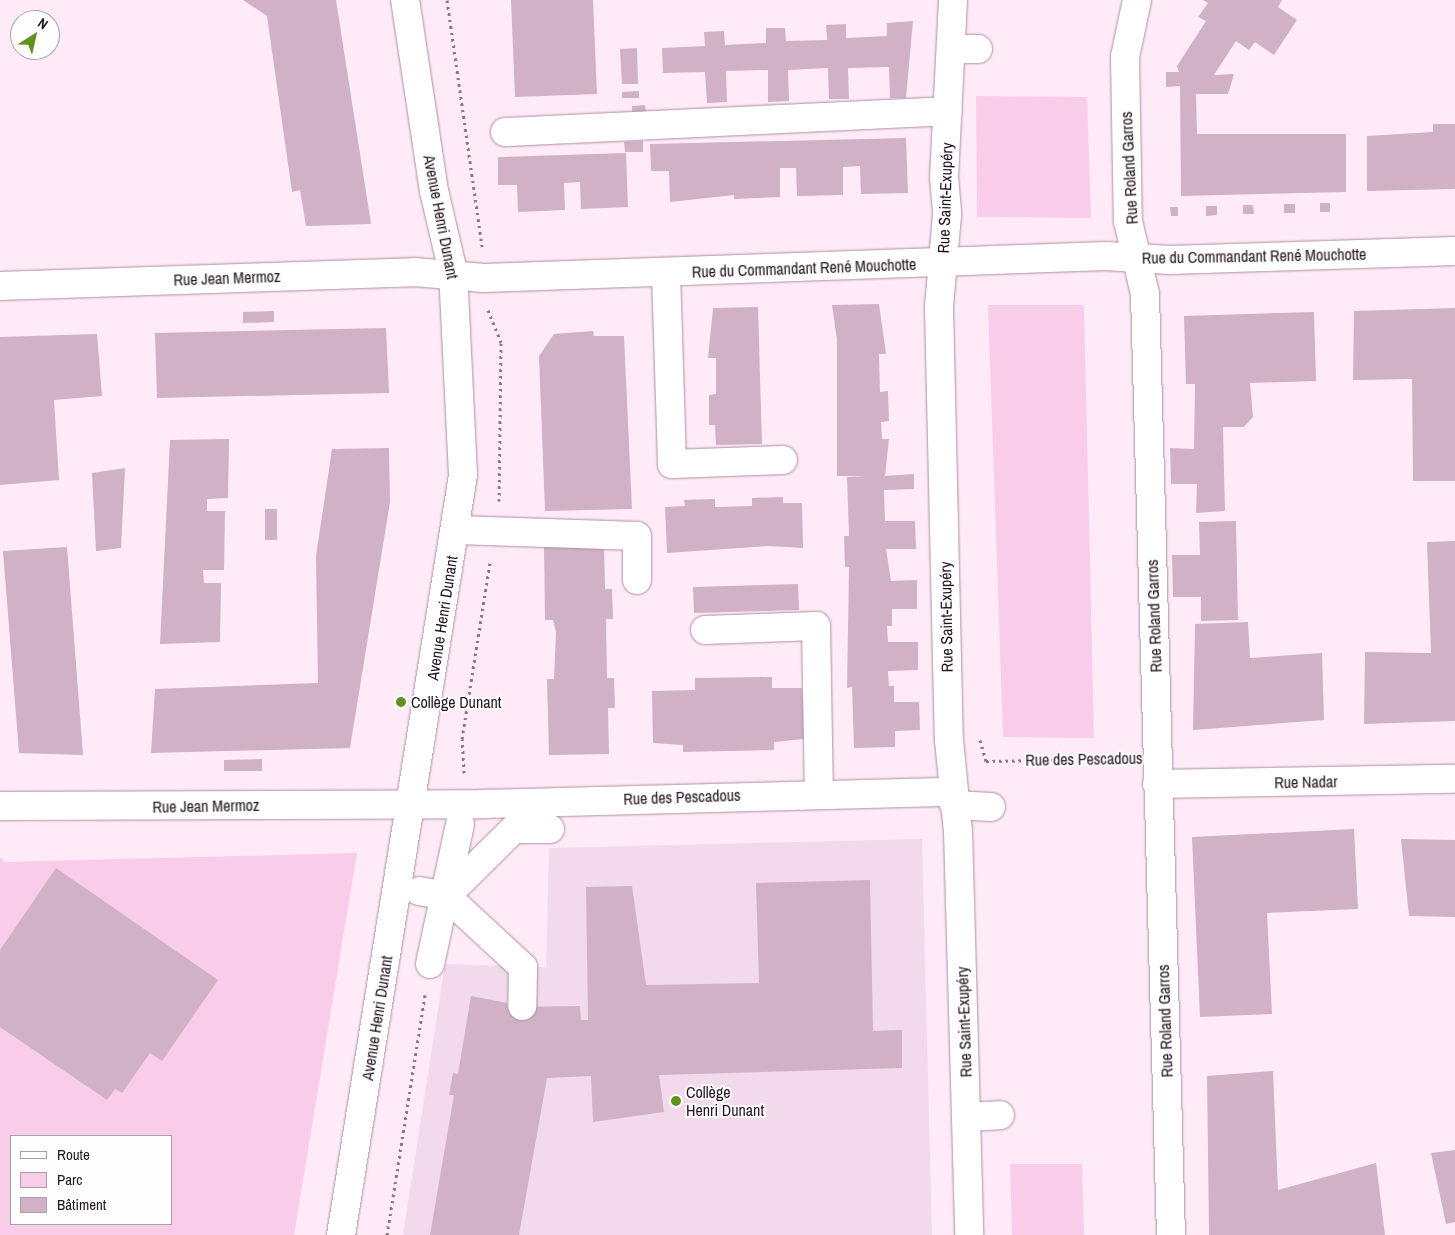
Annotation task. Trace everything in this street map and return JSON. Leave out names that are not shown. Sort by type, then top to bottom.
[{"type":"street","name":"Avenue Henri Dunant","points":[[341,1235],[413,804],[456,530],[464,420],[453,272],[434,191],[405,0]]},
{"type":"street","name":"Rue Saint-Exupéry","points":[[953,0],[939,316],[953,798],[970,1235]]},
{"type":"street","name":"Rue Roland Garros","points":[[1137,0],[1125,57],[1128,221],[1139,258],[1145,294],[1171,1235]]},
{"type":"street","points":[[951,49],[978,49]]},
{"type":"street","points":[[505,132],[948,111]]},
{"type":"street","name":"Rue du Commandant René Mouchotte","points":[[453,272],[484,278],[942,264],[1106,256],[1139,258],[1455,251]]},
{"type":"street","name":"Rue Jean Mermoz","points":[[0,286],[453,272]]},
{"type":"street","points":[[666,272],[672,464],[783,460]]},
{"type":"street","points":[[456,530],[636,536],[637,580]]},
{"type":"street","points":[[705,630],[816,626],[819,793]]},
{"type":"street","name":"Rue Nadar","points":[[1157,770],[1455,779]]},
{"type":"street","name":"Rue des Pescadous","points":[[413,804],[819,793],[953,798],[991,807]]},
{"type":"street","name":"Rue Jean Mermoz","points":[[0,806],[413,804]]},
{"type":"street","points":[[430,964],[460,824]]},
{"type":"street","points":[[446,896],[514,826],[550,829]]},
{"type":"street","points":[[419,891],[446,896],[523,967],[522,1006]]},
{"type":"street","points":[[966,1116],[1000,1116]]},
{"type":"path","points":[[447,0],[482,248]]},
{"type":"path","points":[[487,310],[501,343],[498,510]]},
{"type":"path","points":[[464,778],[462,739],[491,556]]},
{"type":"path","name":"Rue des Pescadous","points":[[970,740],[983,740],[986,761],[1157,770]]},
{"type":"path","points":[[387,1235],[430,964]]},
{"type":"shaded area","name":"Collège Henri Dunant","points":[[922,839],[932,1235],[403,1235],[445,964],[546,967],[549,848]]},
{"type":"green space","points":[[976,96],[1087,97],[1091,218],[977,217]]},
{"type":"green space","points":[[988,305],[1084,305],[1094,738],[1003,737]]},
{"type":"green space","points":[[357,853],[294,1235],[0,1235],[0,857],[5,862]]},
{"type":"green space","points":[[1010,1164],[1082,1164],[1084,1235],[1012,1235]]},
{"type":"building","points":[[243,0],[336,0],[371,224],[306,226],[300,190],[292,192],[267,16]]},
{"type":"building","points":[[511,0],[593,0],[597,94],[515,97]]},
{"type":"building","points":[[1203,0],[1282,0],[1278,7],[1297,20],[1274,55],[1255,42],[1249,50],[1236,41],[1214,75],[1234,74],[1228,94],[1196,94],[1197,134],[1346,134],[1346,192],[1181,196],[1180,86],[1166,87],[1166,72],[1179,72],[1177,66],[1206,21],[1198,17],[1208,3]]},
{"type":"building","points":[[913,21],[906,98],[890,98],[889,67],[848,68],[849,99],[829,99],[828,68],[788,70],[789,101],[768,102],[768,70],[726,71],[727,102],[707,103],[705,72],[663,73],[662,48],[705,46],[704,32],[724,31],[725,45],[766,43],[766,28],[785,28],[786,41],[827,40],[826,25],[846,24],[846,38],[887,36],[887,23]]},
{"type":"building","points":[[637,48],[638,84],[622,84],[620,49]]},
{"type":"building","points":[[639,91],[639,98],[622,98],[622,92]]},
{"type":"building","points":[[645,105],[646,113],[632,114],[632,106]]},
{"type":"building","points":[[1433,124],[1455,124],[1455,189],[1367,191],[1367,136],[1433,132]]},
{"type":"building","points":[[906,138],[908,193],[861,194],[860,166],[843,167],[843,195],[797,196],[796,168],[780,168],[780,197],[734,199],[734,195],[670,202],[669,171],[651,171],[650,144]]},
{"type":"building","points":[[643,141],[643,152],[625,152],[624,142]]},
{"type":"building","points":[[626,153],[628,207],[581,209],[580,182],[564,183],[565,210],[518,212],[517,185],[498,185],[498,157]]},
{"type":"building","points":[[1320,203],[1330,203],[1330,212],[1320,212]]},
{"type":"building","points":[[1284,204],[1295,204],[1295,213],[1284,213]]},
{"type":"building","points":[[1243,205],[1253,205],[1254,214],[1243,214]]},
{"type":"building","points":[[1206,206],[1217,206],[1217,215],[1206,216]]},
{"type":"building","points":[[1170,207],[1178,207],[1178,216],[1171,216]]},
{"type":"building","points":[[879,304],[886,354],[879,354],[880,392],[888,391],[889,421],[881,422],[882,439],[889,439],[885,476],[914,474],[914,489],[884,490],[885,521],[915,521],[916,549],[886,549],[891,581],[917,580],[917,609],[892,609],[892,626],[887,626],[888,642],[918,642],[918,670],[888,671],[889,686],[894,686],[894,702],[919,702],[920,730],[895,731],[895,747],[854,748],[852,687],[847,688],[849,567],[845,567],[844,536],[849,536],[847,477],[867,476],[837,476],[837,340],[832,305]]},
{"type":"building","points":[[758,307],[762,444],[716,445],[715,425],[709,425],[709,395],[716,394],[716,358],[708,358],[713,308]]},
{"type":"building","points":[[1455,308],[1455,481],[1413,481],[1412,379],[1353,380],[1354,311]]},
{"type":"building","points":[[274,311],[274,322],[243,323],[243,312]]},
{"type":"building","points":[[1314,312],[1316,381],[1250,383],[1253,417],[1244,427],[1223,427],[1225,511],[1196,513],[1197,484],[1171,484],[1170,448],[1194,449],[1195,384],[1186,384],[1184,316]]},
{"type":"building","points":[[386,328],[389,393],[157,398],[155,333]]},
{"type":"building","points":[[593,331],[594,336],[624,336],[632,509],[545,511],[539,356],[554,334]]},
{"type":"building","points":[[97,334],[102,396],[54,400],[59,480],[0,485],[0,337]]},
{"type":"building","points":[[229,439],[228,498],[207,499],[207,511],[225,511],[224,570],[203,570],[204,583],[221,583],[220,642],[160,644],[170,440]]},
{"type":"building","points":[[389,448],[390,502],[350,748],[151,753],[155,689],[318,683],[316,556],[332,449]]},
{"type":"building","points":[[125,468],[121,548],[96,551],[92,473]]},
{"type":"building","points":[[783,497],[783,503],[802,503],[803,548],[768,546],[667,553],[665,507],[685,506],[684,500],[715,499],[715,507],[752,506],[752,498]]},
{"type":"building","points":[[265,509],[277,509],[277,540],[265,540]]},
{"type":"building","points":[[1236,521],[1238,620],[1201,621],[1201,597],[1173,597],[1172,555],[1200,555],[1199,522]]},
{"type":"building","points":[[1455,541],[1455,721],[1364,724],[1365,652],[1431,653],[1427,542]]},
{"type":"building","points":[[604,543],[605,589],[612,589],[613,619],[606,619],[607,678],[614,678],[615,708],[608,708],[609,754],[549,755],[547,679],[554,679],[556,632],[553,620],[545,620],[544,545]]},
{"type":"building","points":[[67,547],[83,755],[19,753],[3,551]]},
{"type":"building","points":[[798,584],[799,610],[694,613],[693,587]]},
{"type":"building","points":[[1248,622],[1250,658],[1322,653],[1324,720],[1193,730],[1195,624]]},
{"type":"building","points":[[772,677],[772,688],[802,688],[804,739],[774,742],[774,750],[683,752],[683,745],[653,743],[652,691],[695,690],[695,678]]},
{"type":"building","points":[[262,759],[262,771],[224,771],[224,760]]},
{"type":"building","points":[[1354,829],[1358,909],[1267,913],[1272,1014],[1200,1017],[1192,837]]},
{"type":"building","points":[[1401,839],[1455,840],[1455,917],[1409,916]]},
{"type":"building","points":[[56,868],[218,980],[162,1061],[150,1053],[122,1093],[115,1089],[107,1100],[0,1027],[0,950]]},
{"type":"building","points":[[870,880],[873,1031],[902,1030],[902,1068],[659,1075],[664,1112],[593,1122],[591,1076],[547,1078],[519,1235],[430,1235],[454,1095],[449,1095],[453,1073],[458,1074],[471,996],[507,1003],[507,1007],[580,1006],[581,1020],[588,1020],[586,887],[632,886],[646,985],[759,983],[756,883]]},
{"type":"building","points":[[1273,1071],[1278,1190],[1376,1163],[1385,1235],[1209,1235],[1207,1076]]},
{"type":"building","points":[[1455,1150],[1455,1222],[1446,1224],[1431,1153]]},
{"type":"place","name":"Collège Dunant","points":[[401,702]]},
{"type":"place","name":"Collège Henri Dunant","points":[[676,1101]]}]
